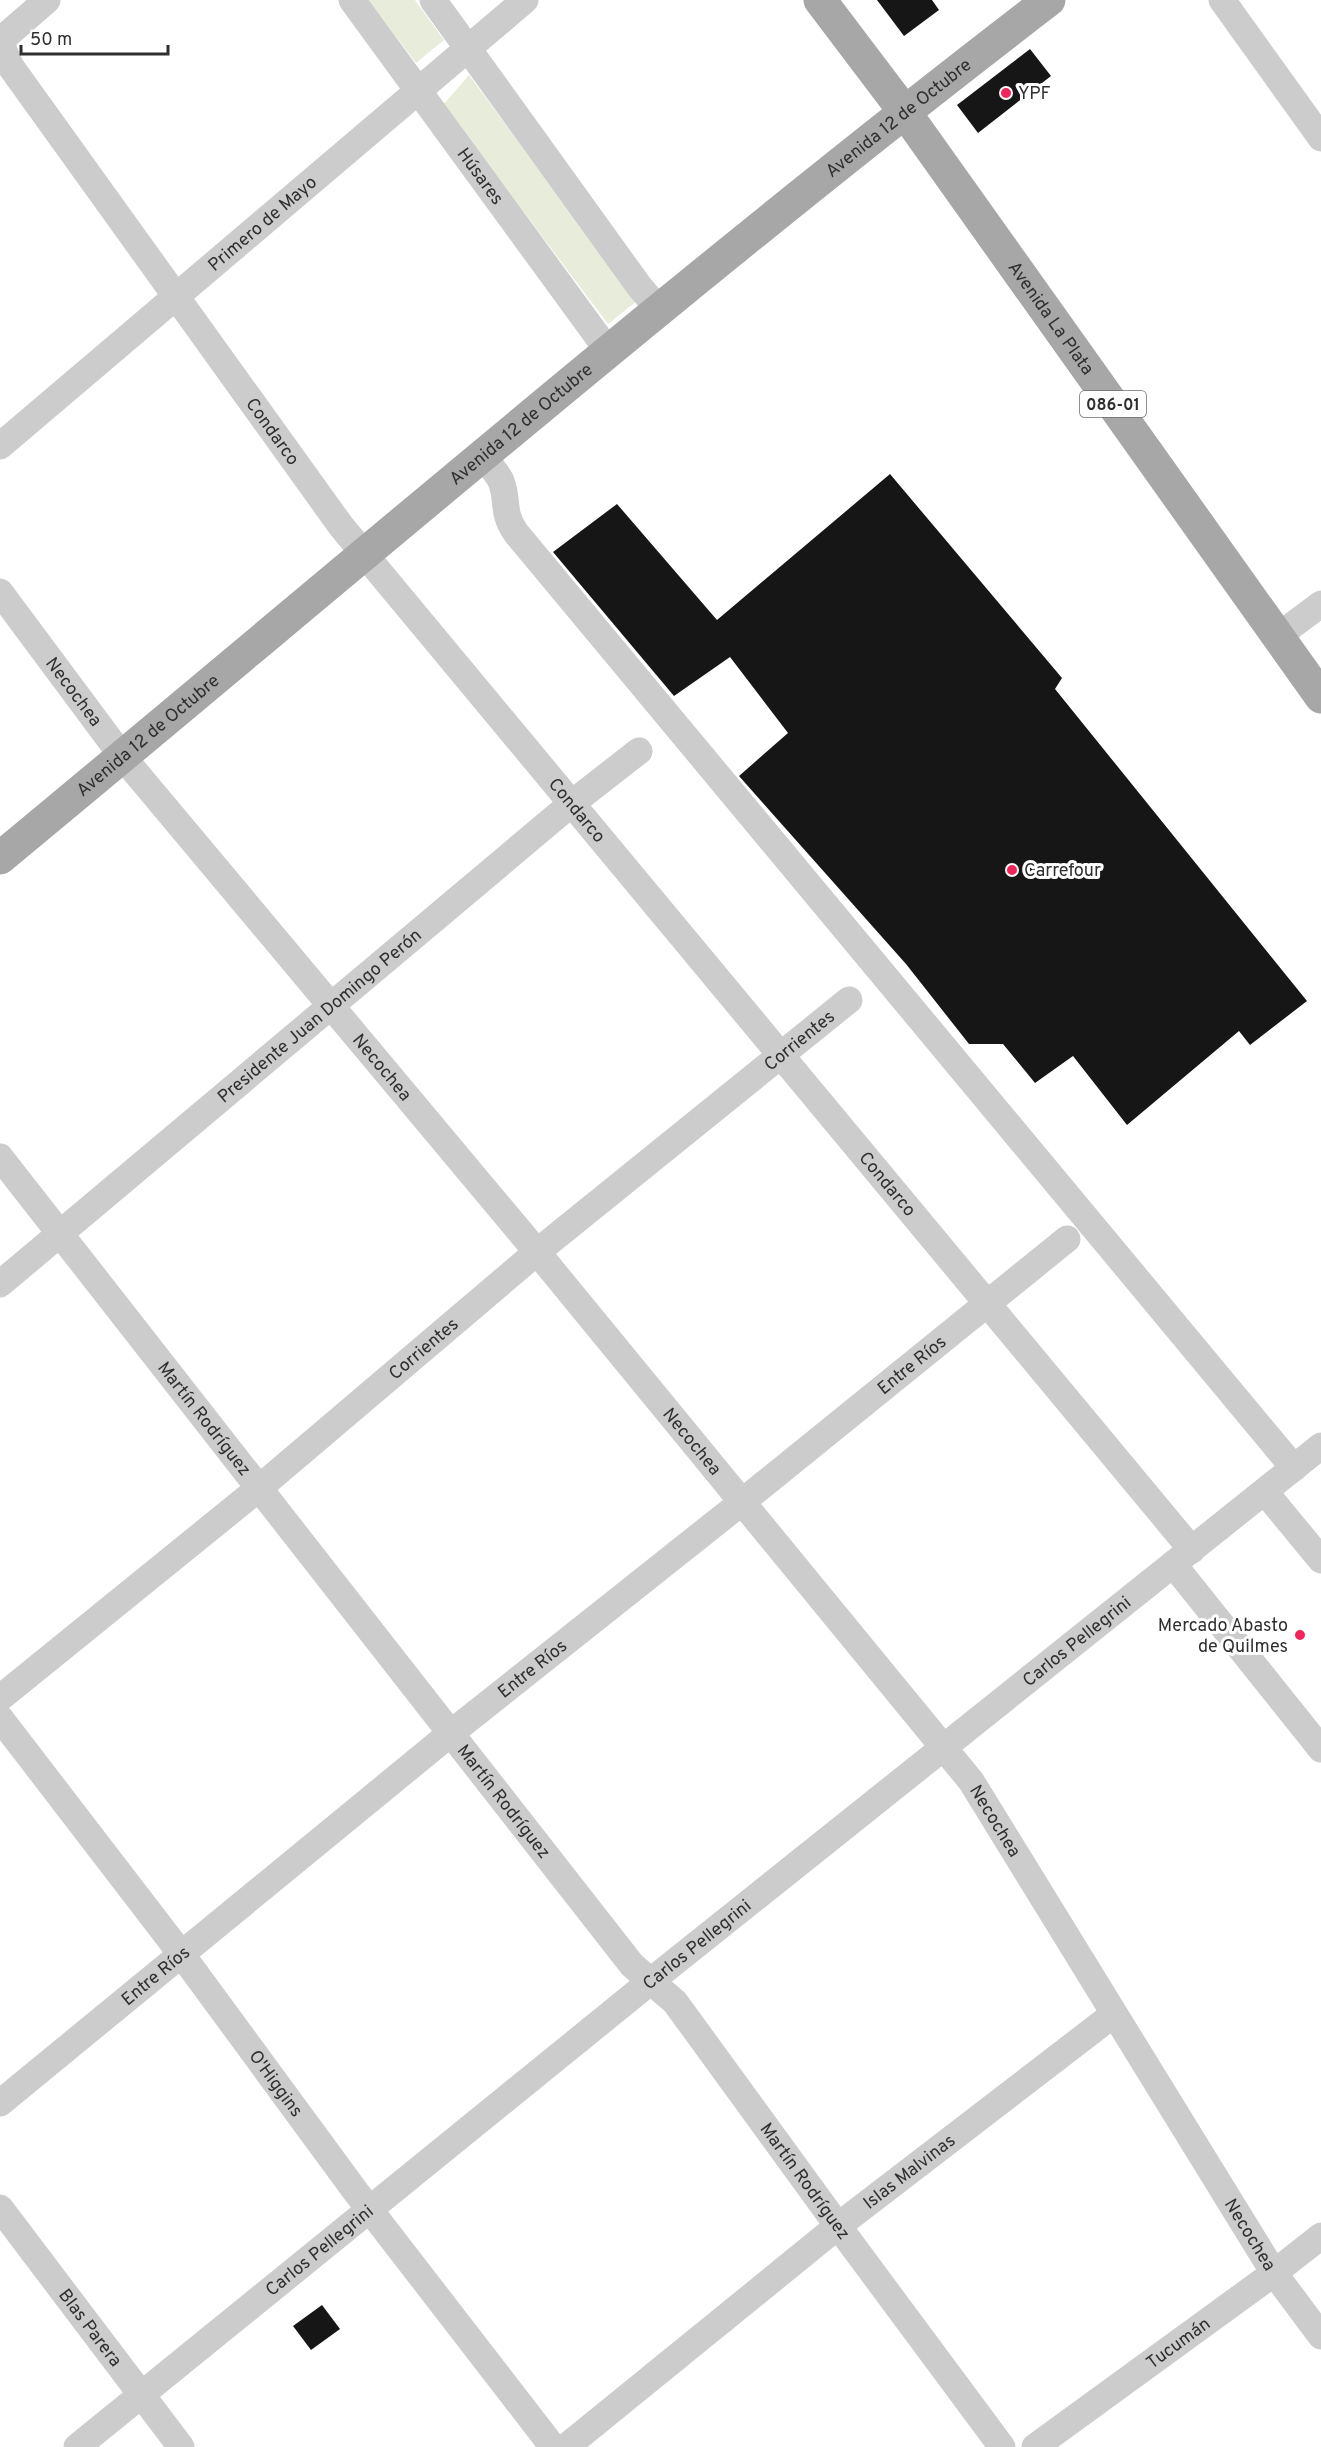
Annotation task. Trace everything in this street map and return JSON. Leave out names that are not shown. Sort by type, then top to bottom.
[{"type":"main road","name":"Avenida La Plata","points":[[820,0],[904,111],[1321,697]]},
{"type":"main road","name":"Avenida 12 de Octubre","points":[[0,858],[609,352],[904,111],[1049,0]]},
{"type":"street","points":[[0,42],[48,0]]},
{"type":"street","name":"Húsares","points":[[351,0],[609,352]]},
{"type":"street","points":[[433,0],[639,286],[660,311]]},
{"type":"street","name":"Primero de Mayo","points":[[0,446],[525,0]]},
{"type":"street","points":[[1222,0],[1321,138]]},
{"type":"street","name":"Condarco","points":[[0,42],[11,68],[341,526],[988,1303],[1183,1557],[1321,1749]]},
{"type":"street","points":[[483,457],[500,479],[505,496],[507,519],[516,533],[1294,1468]]},
{"type":"street","name":"Necochea","points":[[0,592],[122,756],[537,1252],[971,1781],[1274,2273],[1321,2336]]},
{"type":"street","points":[[1278,636],[1321,604]]},
{"type":"street","name":"Presidente Juan Domingo Perón","points":[[0,1284],[571,804],[639,751]]},
{"type":"street","name":"Corrientes","points":[[0,1698],[258,1489],[537,1252],[849,1000]]},
{"type":"street","name":"Martín Rodríguez","points":[[0,1157],[632,1965],[675,2002],[1002,2447]]},
{"type":"street","name":"Entre Ríos","points":[[0,2103],[451,1733],[742,1502],[1067,1239]]},
{"type":"street","name":"Carlos Pellegrini","points":[[77,2447],[651,1981],[1321,1446]]},
{"type":"street","points":[[1265,1492],[1321,1560]]},
{"type":"street","name":"O'Higgins","points":[[0,1718],[553,2447]]},
{"type":"street","name":"Islas Malvinas","points":[[566,2447],[838,2226],[1114,2014]]},
{"type":"street","name":"Blas Parera","points":[[0,2208],[180,2447]]},
{"type":"street","name":"Tucumán","points":[[1035,2447],[1274,2273],[1321,2236]]},
{"type":"green space","points":[[368,0],[415,0],[444,40],[416,63]]},
{"type":"green space","points":[[469,75],[637,301],[608,324],[443,105]]},
{"type":"building","points":[[877,0],[932,0],[939,10],[904,36]]},
{"type":"building","points":[[1030,49],[1051,76],[978,133],[957,105]]},
{"type":"building","name":"Carrefour","points":[[890,474],[1062,678],[1055,689],[1307,1001],[1250,1045],[1239,1031],[1127,1125],[1073,1056],[1035,1083],[1003,1044],[969,1044],[906,964],[739,776],[788,733],[730,657],[674,696],[553,552],[617,504],[717,620]]},
{"type":"building","points":[[322,2305],[340,2329],[311,2350],[293,2326]]},
{"type":"place","name":"YPF","points":[[1006,93]]},
{"type":"place","name":"Carrefour","points":[[1012,870]]},
{"type":"place","name":"Mercado Abasto de Quilmes","points":[[1300,1635]]}]
